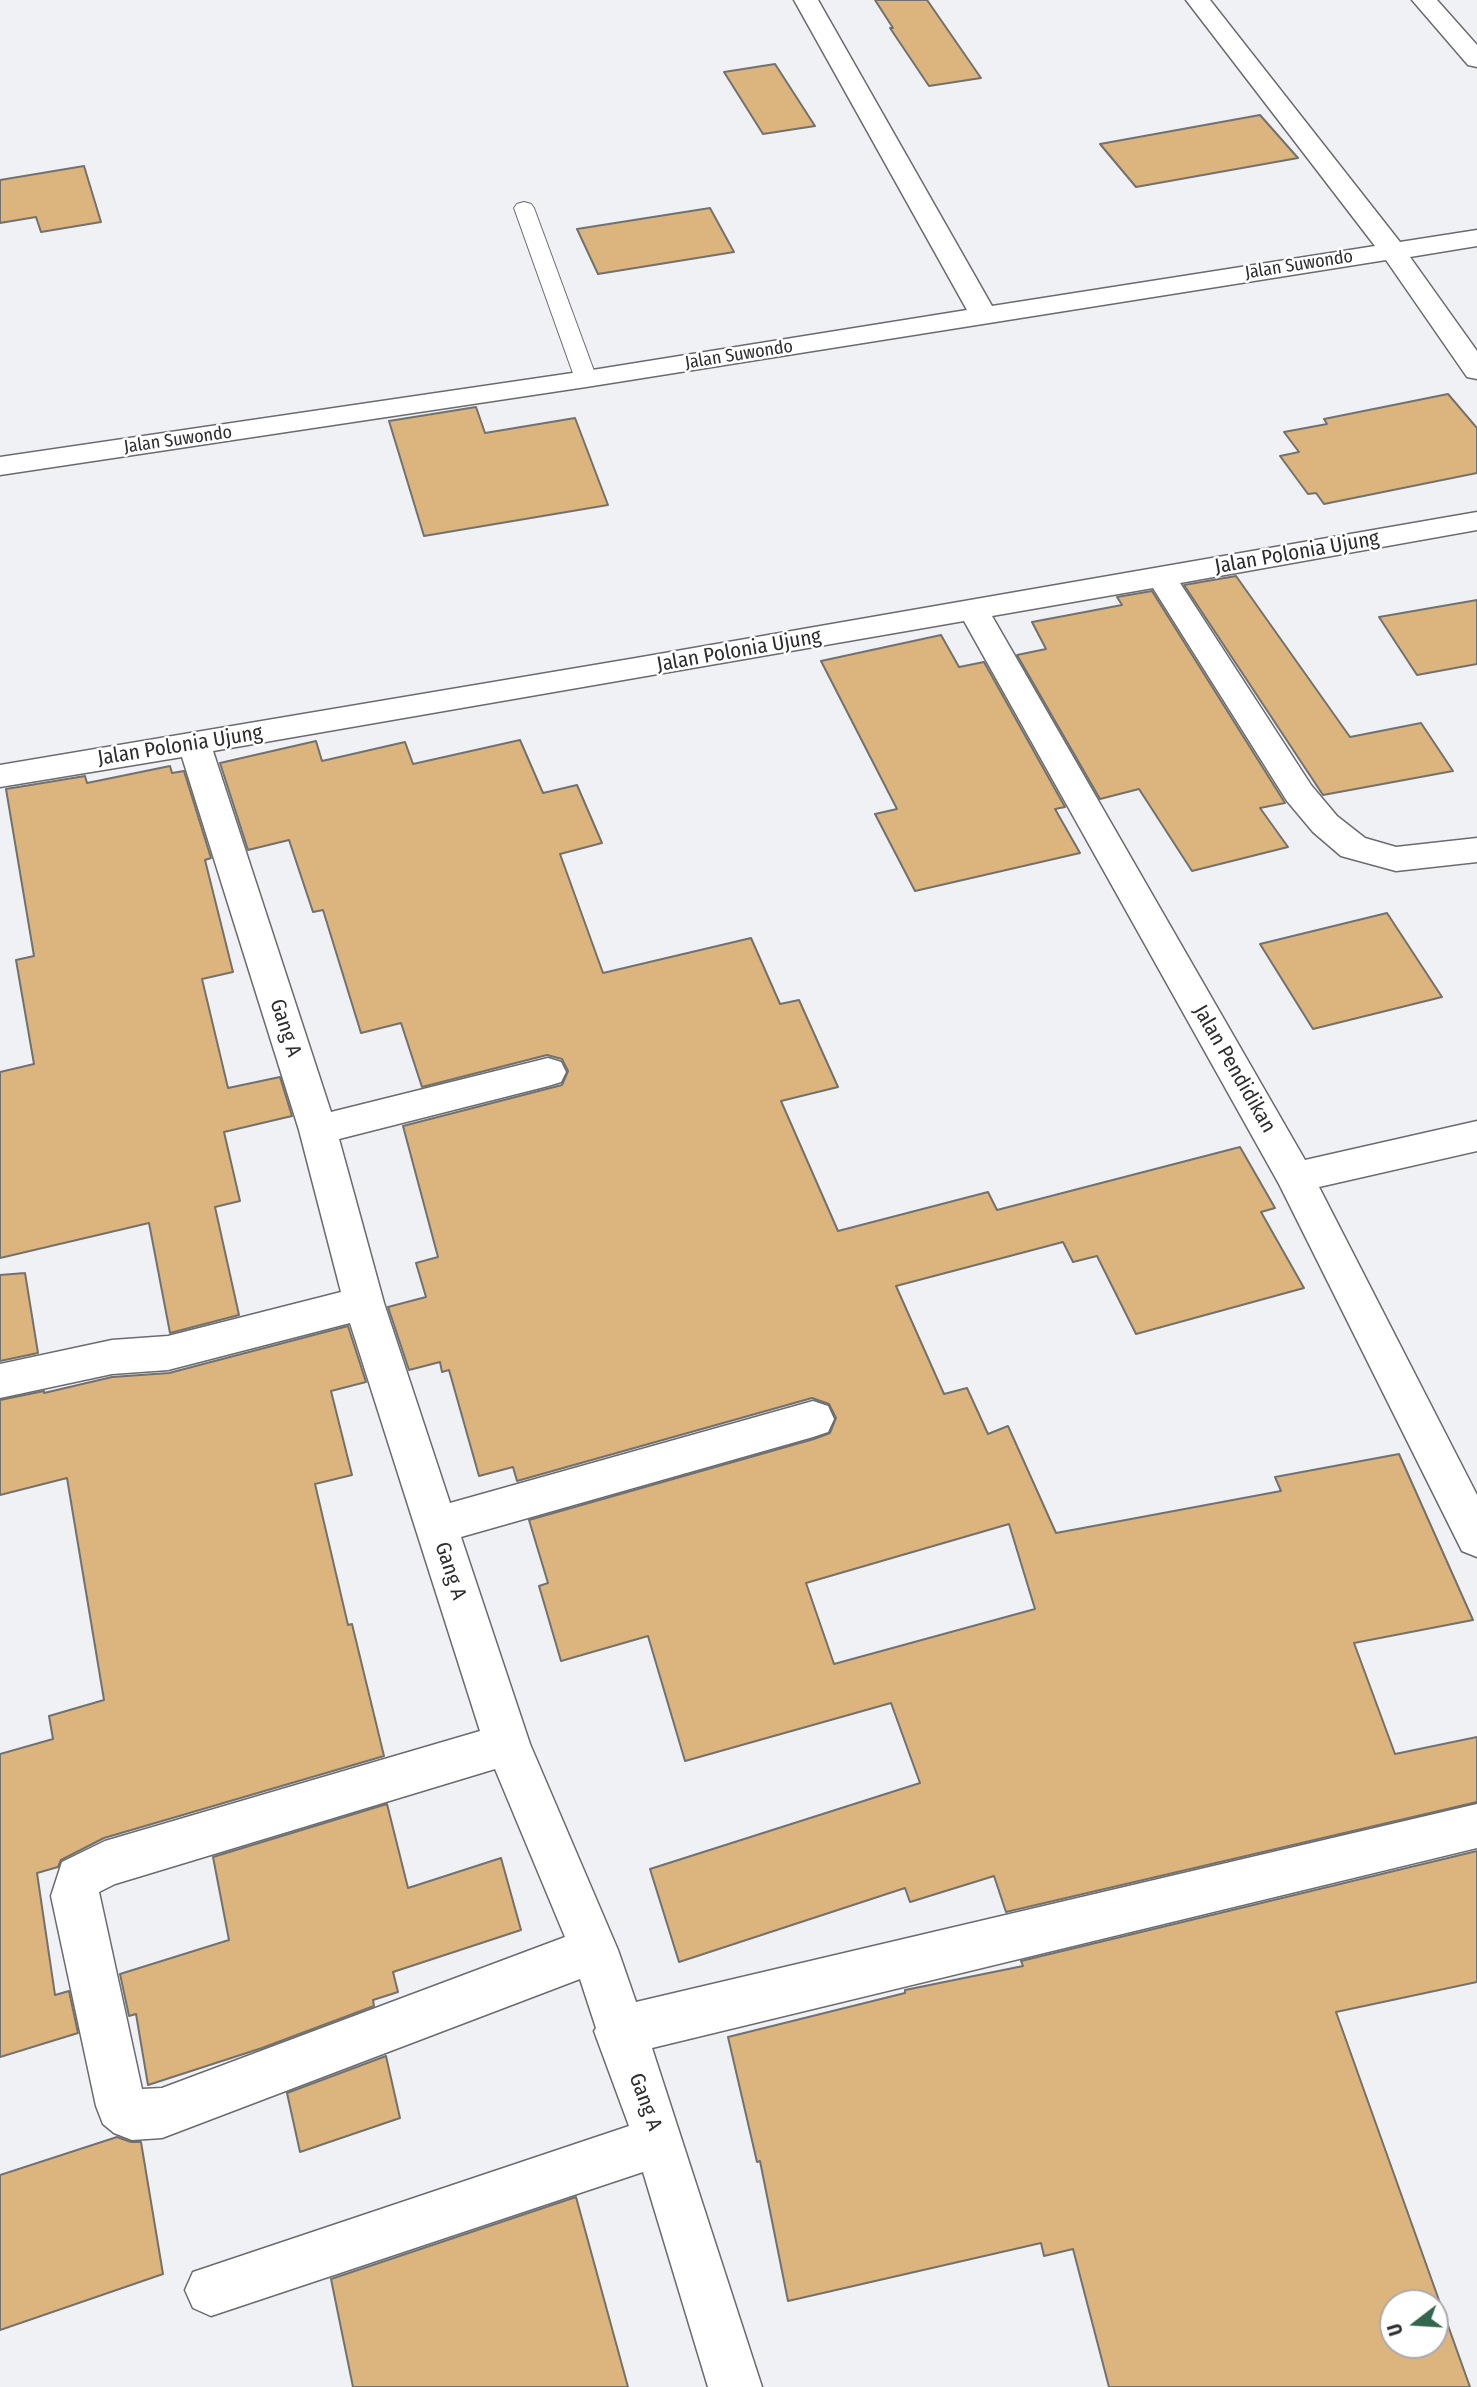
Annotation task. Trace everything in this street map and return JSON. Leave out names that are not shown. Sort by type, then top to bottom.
[{"type":"street","points":[[806,0],[984,316]]},
{"type":"street","points":[[1198,0],[1392,250],[1477,371]]},
{"type":"street","points":[[1424,0],[1477,60]]},
{"type":"street","name":"Jalan Suwondo","points":[[0,466],[586,379],[1477,238]]},
{"type":"street","name":"Jalan Polonia Ujung","points":[[0,776],[1477,521]]},
{"type":"street","points":[[1161,577],[1299,793],[1325,824],[1353,847],[1396,859],[1477,850]]},
{"type":"street","name":"Jalan Pendidikan","points":[[973,610],[1295,1177],[1477,1538]]},
{"type":"street","name":"Gang A","points":[[194,744],[318,1130],[363,1303],[435,1526],[507,1744],[594,1950],[619,2031],[659,2141],[735,2387]]},
{"type":"street","points":[[318,1130],[548,1072]]},
{"type":"street","points":[[1295,1177],[1477,1136]]},
{"type":"street","points":[[0,1381],[112,1357],[168,1353],[363,1303]]},
{"type":"street","points":[[435,1526],[813,1419]]},
{"type":"street","points":[[507,1744],[105,1864],[79,1878],[75,1896],[121,2106],[132,2115],[162,2113],[594,1950]]},
{"type":"street","points":[[619,2031],[1477,1826]]},
{"type":"street","points":[[211,2290],[659,2141]]},
{"type":"lane","points":[[524,208],[586,379]]},
{"type":"building","points":[[875,0],[927,0],[981,78],[929,86],[890,28],[893,28]]},
{"type":"building","points":[[775,64],[815,126],[763,134],[724,72]]},
{"type":"building","points":[[1260,115],[1298,158],[1136,187],[1100,144]]},
{"type":"building","points":[[84,166],[101,222],[41,232],[36,217],[0,223],[0,180]]},
{"type":"building","points":[[710,208],[734,252],[598,274],[577,229]]},
{"type":"building","points":[[1448,394],[1477,428],[1477,473],[1324,504],[1316,493],[1308,494],[1280,456],[1299,452],[1284,432],[1327,424],[1324,419]]},
{"type":"building","points":[[476,407],[485,433],[575,418],[608,505],[424,536],[389,421]]},
{"type":"building","points":[[1236,576],[1350,737],[1421,723],[1453,771],[1323,795],[1184,585]]},
{"type":"building","points":[[1152,591],[1285,803],[1260,808],[1288,847],[1192,871],[1139,789],[1100,799],[1017,655],[1046,649],[1032,622],[1122,605],[1117,597]]},
{"type":"building","points":[[1477,600],[1477,664],[1417,675],[1379,617]]},
{"type":"building","points":[[941,635],[959,667],[984,662],[1065,807],[1055,809],[1080,853],[915,891],[875,814],[897,809],[821,661]]},
{"type":"building","points":[[520,740],[543,793],[577,785],[602,843],[560,854],[603,973],[751,938],[780,1004],[799,1000],[838,1087],[781,1101],[838,1231],[988,1192],[997,1210],[1240,1147],[1275,1208],[1261,1212],[1304,1288],[1136,1334],[1097,1256],[1073,1262],[1063,1242],[896,1286],[944,1394],[967,1388],[988,1434],[1008,1426],[1056,1533],[1281,1491],[1275,1477],[1399,1454],[1473,1620],[1354,1643],[1395,1754],[1477,1737],[1477,1802],[1006,1912],[994,1876],[910,1902],[905,1888],[679,1962],[650,1869],[920,1783],[891,1703],[685,1761],[648,1636],[561,1661],[539,1586],[548,1583],[529,1520],[830,1433],[836,1418],[829,1404],[812,1398],[517,1481],[513,1467],[479,1476],[449,1370],[442,1372],[440,1362],[409,1370],[388,1307],[426,1297],[416,1263],[438,1257],[403,1126],[562,1085],[568,1071],[562,1059],[547,1055],[422,1087],[401,1023],[361,1033],[323,910],[313,912],[289,840],[248,850],[220,763],[316,741],[322,761],[405,742],[413,764]],"holes":[[[1009,1524],[1035,1609],[834,1664],[806,1583]]]},
{"type":"building","points":[[170,766],[172,773],[184,771],[211,858],[205,860],[233,972],[202,979],[228,1088],[280,1077],[292,1116],[224,1132],[240,1201],[215,1207],[239,1315],[170,1333],[149,1223],[0,1258],[0,1072],[34,1064],[16,960],[34,956],[6,789],[85,776],[87,783]]},
{"type":"building","points":[[1387,913],[1442,997],[1313,1029],[1260,944]]},
{"type":"building","points":[[25,1273],[38,1353],[0,1361],[0,1275]]},
{"type":"building","points":[[348,1326],[366,1382],[331,1391],[352,1475],[315,1484],[348,1625],[352,1624],[384,1756],[104,1838],[61,1860],[58,1867],[37,1873],[55,1995],[69,1991],[78,2033],[0,2057],[0,1754],[53,1739],[49,1716],[104,1700],[67,1478],[0,1495],[0,1400],[112,1377],[169,1373]]},
{"type":"building","points":[[387,1804],[408,1888],[501,1858],[521,1930],[393,1972],[398,1992],[373,2000],[374,2006],[262,2048],[148,2085],[136,2014],[129,2016],[120,1974],[229,1940],[213,1857]]},
{"type":"building","points":[[1477,1851],[1477,1982],[1336,2012],[1435,2289],[1379,2289],[1379,2359],[1449,2359],[1449,2328],[1470,2387],[1109,2387],[1073,2249],[1044,2256],[1041,2243],[788,2301],[760,2161],[757,2162],[728,2037],[905,1993],[905,1990],[1023,1966],[1021,1961]]},
{"type":"building","points":[[386,2056],[400,2118],[300,2152],[287,2093]]},
{"type":"building","points":[[117,2137],[141,2142],[163,2274],[0,2330],[0,2175]]},
{"type":"building","points":[[576,2197],[628,2387],[353,2387],[331,2279]]}]
